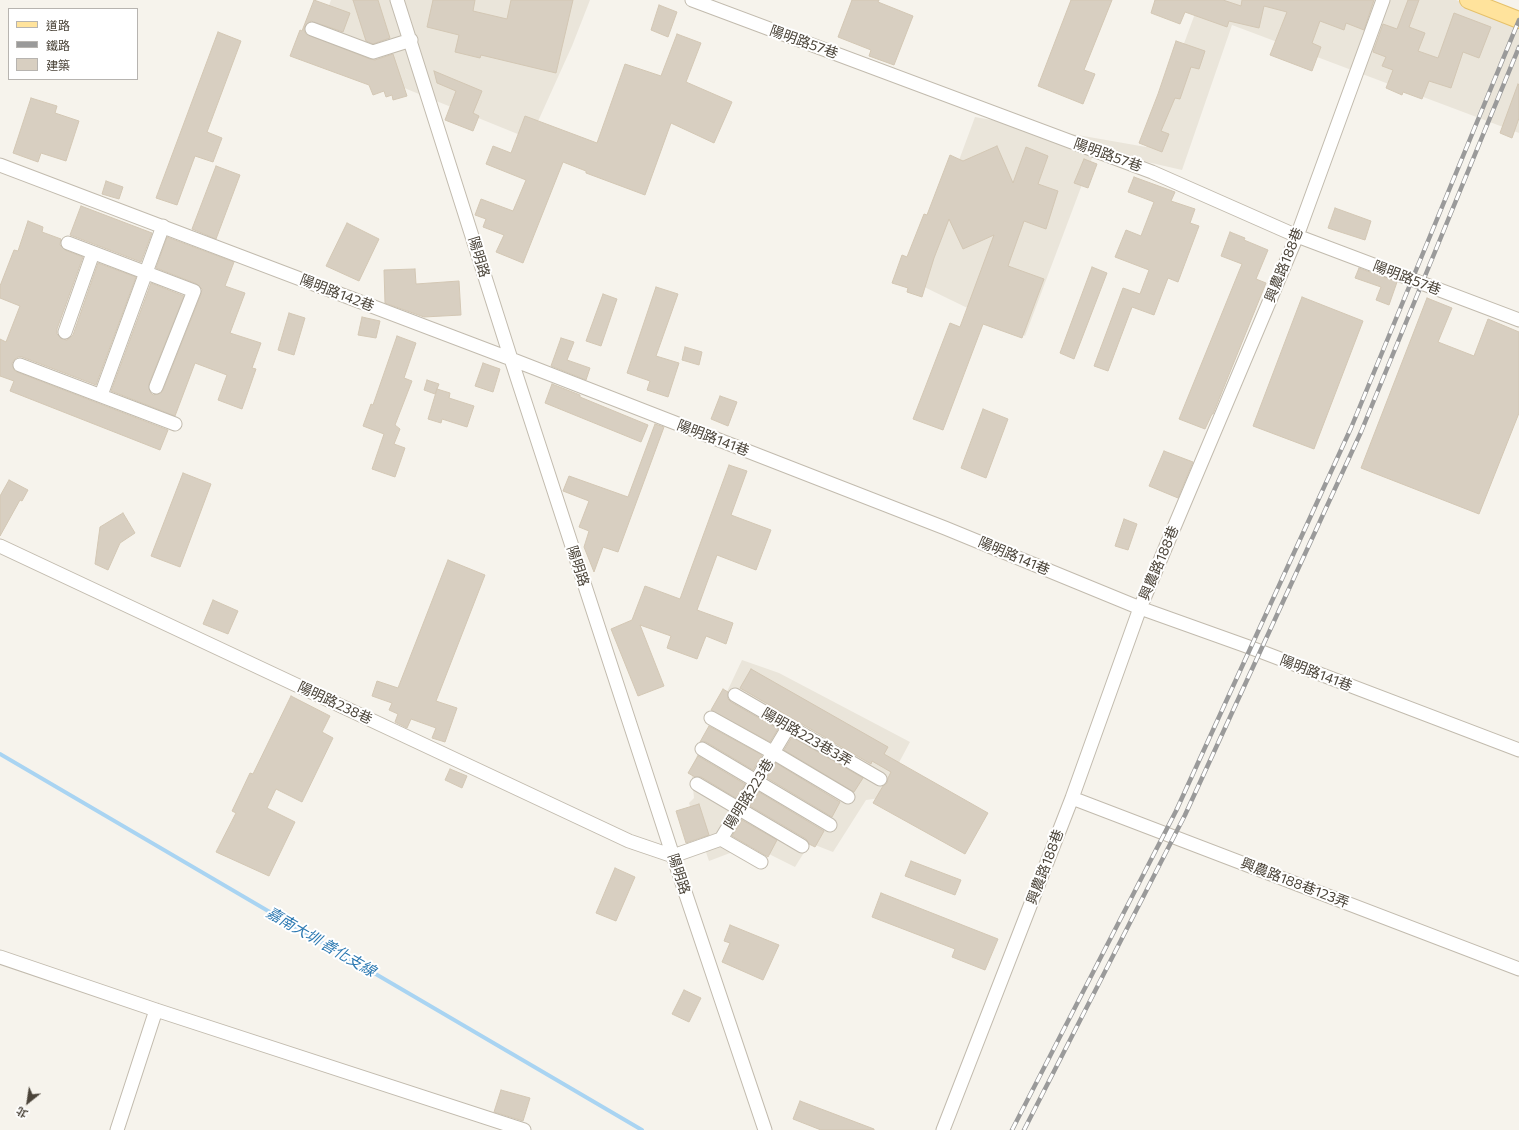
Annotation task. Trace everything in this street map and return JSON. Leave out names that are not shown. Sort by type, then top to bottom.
[{"type":"main road","points":[[1468,0],[1519,20]]},
{"type":"street","name":"陽明路","points":[[397,0],[411,40],[511,359],[764,1130]]},
{"type":"street","name":"陽明路57巷","points":[[692,0],[1152,172],[1297,236],[1519,320]]},
{"type":"street","name":"興農路188巷","points":[[943,1130],[1072,798],[1140,608],[1297,236],[1383,0]]},
{"type":"street","points":[[312,29],[373,52],[411,40]]},
{"type":"street","name":"陽明路142巷","points":[[0,165],[511,359]]},
{"type":"street","points":[[101,395],[163,226]]},
{"type":"street","points":[[68,243],[194,291],[156,387]]},
{"type":"street","points":[[66,332],[93,253]]},
{"type":"street","name":"陽明路141巷","points":[[511,359],[938,525],[1140,608],[1249,647],[1519,750]]},
{"type":"street","points":[[20,365],[175,424]]},
{"type":"street","name":"陽明路238巷","points":[[0,546],[629,841],[673,856]]},
{"type":"street","name":"陽明路223巷3弄","points":[[735,695],[880,779]]},
{"type":"street","points":[[711,718],[848,797]]},
{"type":"street","name":"陽明路223巷","points":[[673,856],[721,839],[789,726]]},
{"type":"street","points":[[702,748],[830,825]]},
{"type":"street","points":[[697,784],[802,846]]},
{"type":"street","name":"興農路188巷123弄","points":[[1072,798],[1519,969]]},
{"type":"street","points":[[721,839],[761,862]]},
{"type":"street","points":[[0,956],[156,1010],[524,1130]]},
{"type":"street","points":[[117,1130],[156,1010]]},
{"type":"shaded area","points":[[331,0],[590,0],[572,46],[530,139],[313,51]]},
{"type":"shaded area","points":[[1200,0],[1456,0],[1519,23],[1519,133],[1232,25],[1182,170],[1095,150],[1025,336],[914,282],[975,117],[1146,147]]},
{"type":"shaded area","points":[[742,660],[779,673],[910,742],[880,798],[866,800],[833,852],[810,843],[795,867],[751,845],[709,861],[689,803],[694,798],[691,768]]},
{"type":"building","points":[[314,0],[350,13],[343,32],[311,21],[305,26],[304,30],[306,34],[370,59],[375,60],[393,54],[407,96],[393,100],[392,95],[386,97],[384,91],[373,95],[369,85],[290,56]]},
{"type":"building","points":[[353,0],[378,0],[390,38],[373,44],[366,41]]},
{"type":"building","points":[[433,0],[475,0],[473,11],[507,19],[511,0],[573,0],[556,73],[481,55],[480,58],[455,52],[459,35],[427,27]]},
{"type":"building","points":[[852,0],[879,0],[878,2],[913,16],[894,65],[869,56],[871,50],[838,37]]},
{"type":"building","points":[[1071,0],[1112,0],[1084,70],[1095,74],[1083,104],[1038,86]]},
{"type":"building","points":[[1155,0],[1223,0],[1241,6],[1242,0],[1374,0],[1364,30],[1346,23],[1344,30],[1320,21],[1312,43],[1321,47],[1312,71],[1270,55],[1287,12],[1264,6],[1259,28],[1229,21],[1227,27],[1185,12],[1180,24],[1151,13]]},
{"type":"building","points":[[1408,0],[1419,0],[1409,27],[1425,33],[1418,51],[1438,58],[1454,13],[1491,27],[1479,58],[1463,52],[1451,88],[1429,81],[1422,99],[1403,92],[1402,95],[1386,88],[1393,70],[1382,66],[1386,57],[1373,52],[1383,24],[1397,29]]},
{"type":"building","points":[[659,5],[677,12],[668,37],[651,30]]},
{"type":"building","points":[[218,32],[241,41],[207,132],[222,138],[213,162],[195,156],[177,205],[156,198]]},
{"type":"building","points":[[677,34],[701,43],[686,82],[732,102],[714,143],[671,123],[645,195],[586,173],[586,171],[563,162],[523,263],[496,252],[504,235],[483,227],[486,219],[475,215],[481,199],[513,211],[526,180],[486,164],[493,146],[511,153],[525,116],[597,143],[625,64],[661,76]]},
{"type":"building","points":[[1176,41],[1205,51],[1199,69],[1191,67],[1180,99],[1175,98],[1161,131],[1169,134],[1162,152],[1139,143]]},
{"type":"building","points":[[434,71],[482,91],[473,113],[479,116],[473,131],[445,120],[456,91],[437,83]]},
{"type":"building","points":[[1518,84],[1519,118],[1512,138],[1500,133]]},
{"type":"building","points":[[31,98],[57,106],[55,113],[79,121],[66,161],[41,153],[38,162],[13,153]]},
{"type":"building","points":[[997,146],[1013,183],[1026,147],[1048,156],[1038,184],[1058,191],[1046,229],[1024,221],[1008,266],[1044,279],[1022,338],[983,324],[943,430],[913,419],[950,323],[960,327],[994,235],[963,249],[949,219],[934,258],[922,297],[907,292],[908,288],[892,283],[902,255],[907,257],[924,214],[927,215],[950,155],[963,161]]},
{"type":"building","points":[[1084,159],[1097,164],[1088,188],[1074,183]]},
{"type":"building","points":[[216,166],[240,175],[216,239],[192,229]]},
{"type":"building","points":[[1134,177],[1175,192],[1171,201],[1195,209],[1190,223],[1199,226],[1178,282],[1168,278],[1154,315],[1132,307],[1108,371],[1094,366],[1123,288],[1140,294],[1149,270],[1115,257],[1126,230],[1141,236],[1154,202],[1128,192]]},
{"type":"building","points":[[106,181],[123,187],[119,199],[102,194]]},
{"type":"building","points":[[81,206],[152,233],[141,262],[70,235]]},
{"type":"building","points":[[1335,208],[1371,221],[1365,240],[1328,228]]},
{"type":"building","points":[[28,221],[43,227],[42,232],[61,239],[60,245],[65,250],[83,257],[57,329],[57,334],[62,339],[67,340],[73,335],[98,263],[136,277],[96,385],[22,357],[18,357],[12,363],[14,370],[168,430],[160,450],[10,391],[14,381],[0,376],[0,339],[6,342],[20,306],[0,298],[0,286],[14,250],[18,251]]},
{"type":"building","points":[[347,223],[379,239],[359,281],[326,266]]},
{"type":"building","points":[[1230,232],[1245,238],[1244,240],[1268,250],[1256,279],[1266,283],[1213,414],[1205,429],[1179,419],[1242,264],[1221,256]]},
{"type":"building","points":[[167,237],[234,262],[225,286],[245,293],[230,333],[261,343],[252,368],[256,369],[242,409],[218,400],[227,375],[195,363],[175,416],[111,391],[151,283],[184,296],[149,384],[150,392],[153,395],[161,393],[163,390],[201,294],[202,289],[197,284],[156,268]]},
{"type":"building","points":[[1092,267],[1107,273],[1074,359],[1060,353]]},
{"type":"building","points":[[1359,268],[1397,282],[1389,305],[1376,300],[1381,287],[1355,278]]},
{"type":"building","points":[[415,269],[416,284],[459,281],[461,315],[424,317],[385,303],[384,270]]},
{"type":"building","points":[[656,287],[678,294],[656,356],[679,363],[668,397],[647,390],[650,381],[627,373]]},
{"type":"building","points":[[603,294],[617,299],[601,346],[586,341]]},
{"type":"building","points":[[1302,297],[1363,321],[1314,449],[1253,426]]},
{"type":"building","points":[[1427,298],[1452,308],[1438,342],[1474,356],[1488,319],[1519,332],[1519,413],[1479,514],[1361,468]]},
{"type":"building","points":[[289,313],[305,318],[294,355],[278,350]]},
{"type":"building","points":[[362,317],[380,321],[376,338],[358,335]]},
{"type":"building","points":[[397,336],[416,343],[404,378],[412,381],[395,425],[400,429],[394,444],[405,448],[395,477],[372,469],[384,434],[363,426],[371,404],[373,405]]},
{"type":"building","points":[[561,338],[574,342],[567,360],[590,368],[586,380],[551,366]]},
{"type":"building","points":[[685,347],[702,352],[699,365],[682,360]]},
{"type":"building","points":[[483,363],[500,369],[493,392],[475,386]]},
{"type":"building","points":[[427,380],[439,384],[435,394],[424,390]]},
{"type":"building","points":[[552,384],[648,425],[641,442],[545,403]]},
{"type":"building","points":[[437,389],[450,393],[449,398],[474,406],[467,427],[442,419],[441,423],[428,419]]},
{"type":"building","points":[[720,396],[737,402],[728,426],[711,419]]},
{"type":"building","points":[[983,409],[1008,419],[986,478],[961,468]]},
{"type":"building","points":[[655,424],[664,427],[618,552],[603,547],[594,572],[584,547],[589,531],[579,527],[589,501],[563,491],[569,476],[628,497]]},
{"type":"building","points":[[1164,451],[1193,462],[1178,498],[1149,486]]},
{"type":"building","points":[[729,465],[747,471],[731,515],[771,530],[756,570],[717,555],[697,610],[733,623],[726,644],[706,636],[697,659],[667,648],[671,636],[640,625],[664,686],[638,696],[611,629],[632,620],[645,586],[680,599]]},
{"type":"building","points":[[183,473],[211,484],[180,567],[151,556]]},
{"type":"building","points":[[9,480],[28,490],[22,501],[20,500],[0,536],[0,496]]},
{"type":"building","points":[[123,513],[135,533],[120,543],[108,570],[95,564],[100,527]]},
{"type":"building","points":[[1124,519],[1137,524],[1128,550],[1115,546]]},
{"type":"building","points":[[448,560],[485,575],[436,701],[457,708],[445,742],[432,738],[436,728],[411,719],[407,728],[395,722],[398,714],[389,710],[392,703],[372,696],[377,681],[398,688]]},
{"type":"building","points":[[213,600],[238,611],[228,634],[203,624]]},
{"type":"building","points":[[751,669],[888,747],[884,754],[988,813],[965,854],[873,803],[883,786],[887,783],[891,772],[872,761],[871,764],[740,688]]},
{"type":"building","points":[[723,689],[728,692],[728,699],[731,702],[778,729],[770,742],[711,710]]},
{"type":"building","points":[[291,696],[330,716],[322,732],[333,738],[302,802],[276,789],[267,808],[295,822],[269,876],[216,852],[236,813],[232,811],[250,773],[253,774]]},
{"type":"building","points":[[709,726],[762,755],[753,770],[706,742],[700,742]]},
{"type":"building","points":[[792,737],[863,778],[854,792],[784,750]]},
{"type":"building","points":[[698,756],[745,784],[736,798],[701,777],[695,777],[688,773]]},
{"type":"building","points":[[776,763],[840,802],[832,817],[767,778]]},
{"type":"building","points":[[450,769],[467,776],[462,788],[445,780]]},
{"type":"building","points":[[759,792],[824,831],[815,847],[809,844],[806,839],[750,806]]},
{"type":"building","points":[[699,804],[709,835],[686,843],[676,811]]},
{"type":"building","points":[[742,820],[777,840],[768,857],[732,836]]},
{"type":"building","points":[[911,861],[961,880],[955,895],[905,876]]},
{"type":"building","points":[[615,868],[635,877],[616,921],[596,913]]},
{"type":"building","points":[[881,893],[998,939],[985,970],[952,957],[955,949],[872,917]]},
{"type":"building","points":[[730,925],[779,945],[763,980],[722,962],[730,943],[724,941]]},
{"type":"building","points":[[684,990],[701,998],[689,1022],[672,1014]]},
{"type":"building","points":[[501,1090],[530,1098],[523,1121],[494,1112]]},
{"type":"building","points":[[800,1101],[874,1130],[821,1130],[793,1119]]},
{"type":"waterway","name":"嘉南大圳 善化支線","points":[[0,754],[642,1130]]},
{"type":"railway","points":[[1012,1130],[1176,811],[1351,428],[1519,20]]},
{"type":"railway","points":[[1024,1130],[1185,815],[1361,432],[1519,47]]}]
